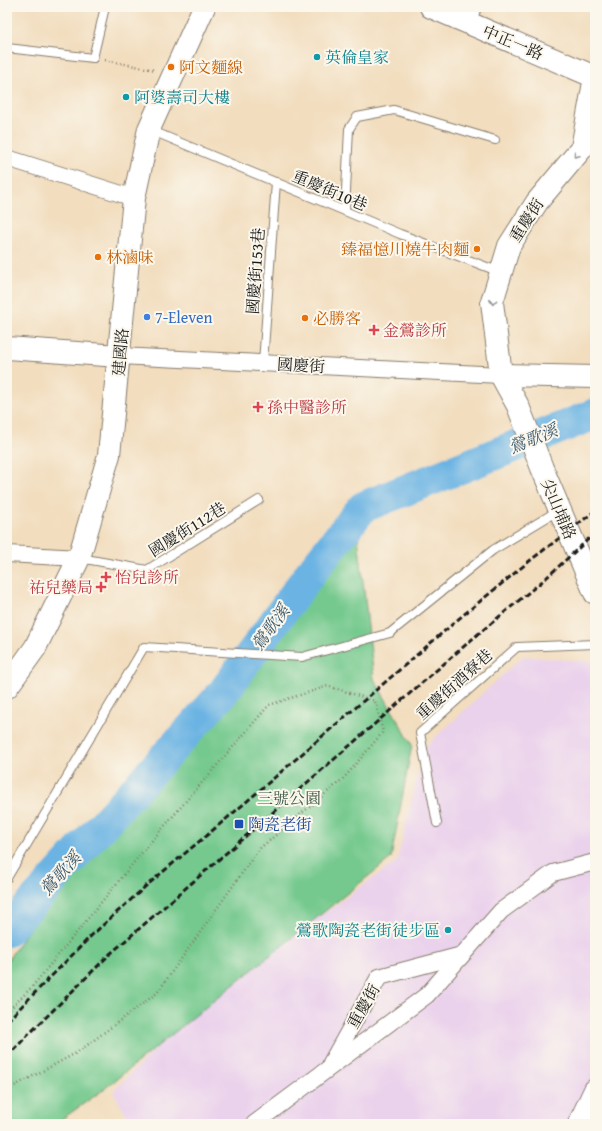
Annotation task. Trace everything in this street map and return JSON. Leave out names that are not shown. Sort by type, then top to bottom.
[{"type":"main road","name":"建國路","points":[[7,687],[35,648],[79,558],[109,455],[120,356],[134,198],[149,129],[204,7]]},
{"type":"main road","name":"中正一路","points":[[431,7],[470,15],[595,78]]},
{"type":"main road","name":"重慶街","points":[[500,375],[492,302],[509,246],[536,202],[582,148],[595,78]]},
{"type":"main road","name":"國慶街","points":[[7,348],[120,356]]},
{"type":"main road","name":"國慶街","points":[[500,375],[595,377]]},
{"type":"main road","name":"尖山埔路","points":[[500,375],[518,406],[542,468],[595,593]]},
{"type":"main road","points":[[579,1124],[595,1090]]},
{"type":"street","points":[[7,158],[134,198]]},
{"type":"street","name":"國慶街","points":[[120,356],[500,375]]},
{"type":"street","points":[[7,554],[79,558]]},
{"type":"street","name":"重慶街","points":[[257,1123],[328,1068],[427,995],[501,911],[553,873],[595,862]]},
{"type":"street","name":"重慶街","points":[[328,1068],[379,977],[462,955]]},
{"type":"lane","points":[[7,48],[93,58],[105,7]]},
{"type":"lane","points":[[345,211],[349,129],[357,117],[394,110],[495,140]]},
{"type":"lane","name":"重慶街10巷","points":[[149,129],[400,234],[501,273]]},
{"type":"lane","name":"國慶街153巷","points":[[263,363],[276,182]]},
{"type":"lane","name":"國慶街112巷","points":[[79,558],[147,570],[258,500]]},
{"type":"lane","points":[[7,878],[144,647],[302,657],[390,633],[493,550],[560,510]]},
{"type":"lane","name":"重慶街酒寮巷","points":[[437,823],[420,733],[517,646],[595,644]]},
{"type":"path","points":[[93,58],[174,74]]},
{"type":"path","points":[[7,1012],[32,987],[149,844],[269,705],[328,686],[375,701],[383,732],[344,778],[259,849],[157,993],[78,1052],[7,1090]]},
{"type":"shaded area","name":"鶯歌陶瓷老街徒步區","points":[[523,656],[595,662],[595,1124],[131,1124],[113,1091],[204,1000],[397,861],[424,748]]},
{"type":"green space","name":"三號公園","points":[[357,528],[374,679],[412,745],[391,858],[103,1090],[55,1124],[7,1124],[7,961],[42,910],[251,674]]},
{"type":"waterway","name":"鶯歌溪","points":[[7,931],[222,694],[311,572],[363,507],[595,414]]},
{"type":"railway","points":[[7,1021],[92,935],[146,886],[238,809],[462,616],[532,559],[595,511]]},
{"type":"railway","points":[[7,1057],[110,954],[477,635],[545,579],[595,533]]},
{"type":"place","name":"英倫皇家","points":[[317,57]]},
{"type":"place","name":"阿文麵線","points":[[171,67]]},
{"type":"place","name":"阿婆壽司大樓","points":[[126,97]]},
{"type":"place","name":"臻福憶川燒牛肉麵","points":[[477,249]]},
{"type":"place","name":"林滷味","points":[[98,257]]},
{"type":"place","name":"7-Eleven","points":[[147,317]]},
{"type":"place","name":"必勝客","points":[[305,318]]},
{"type":"place","name":"金鶯診所","points":[[374,330]]},
{"type":"place","name":"孫中醫診所","points":[[258,407]]},
{"type":"place","name":"怡兒診所","points":[[106,577]]},
{"type":"place","name":"祐兒藥局","points":[[101,587]]},
{"type":"place","name":"陶瓷老街","points":[[239,824]]},
{"type":"place","name":"鶯歌陶瓷老街徒步區","points":[[448,930]]}]
